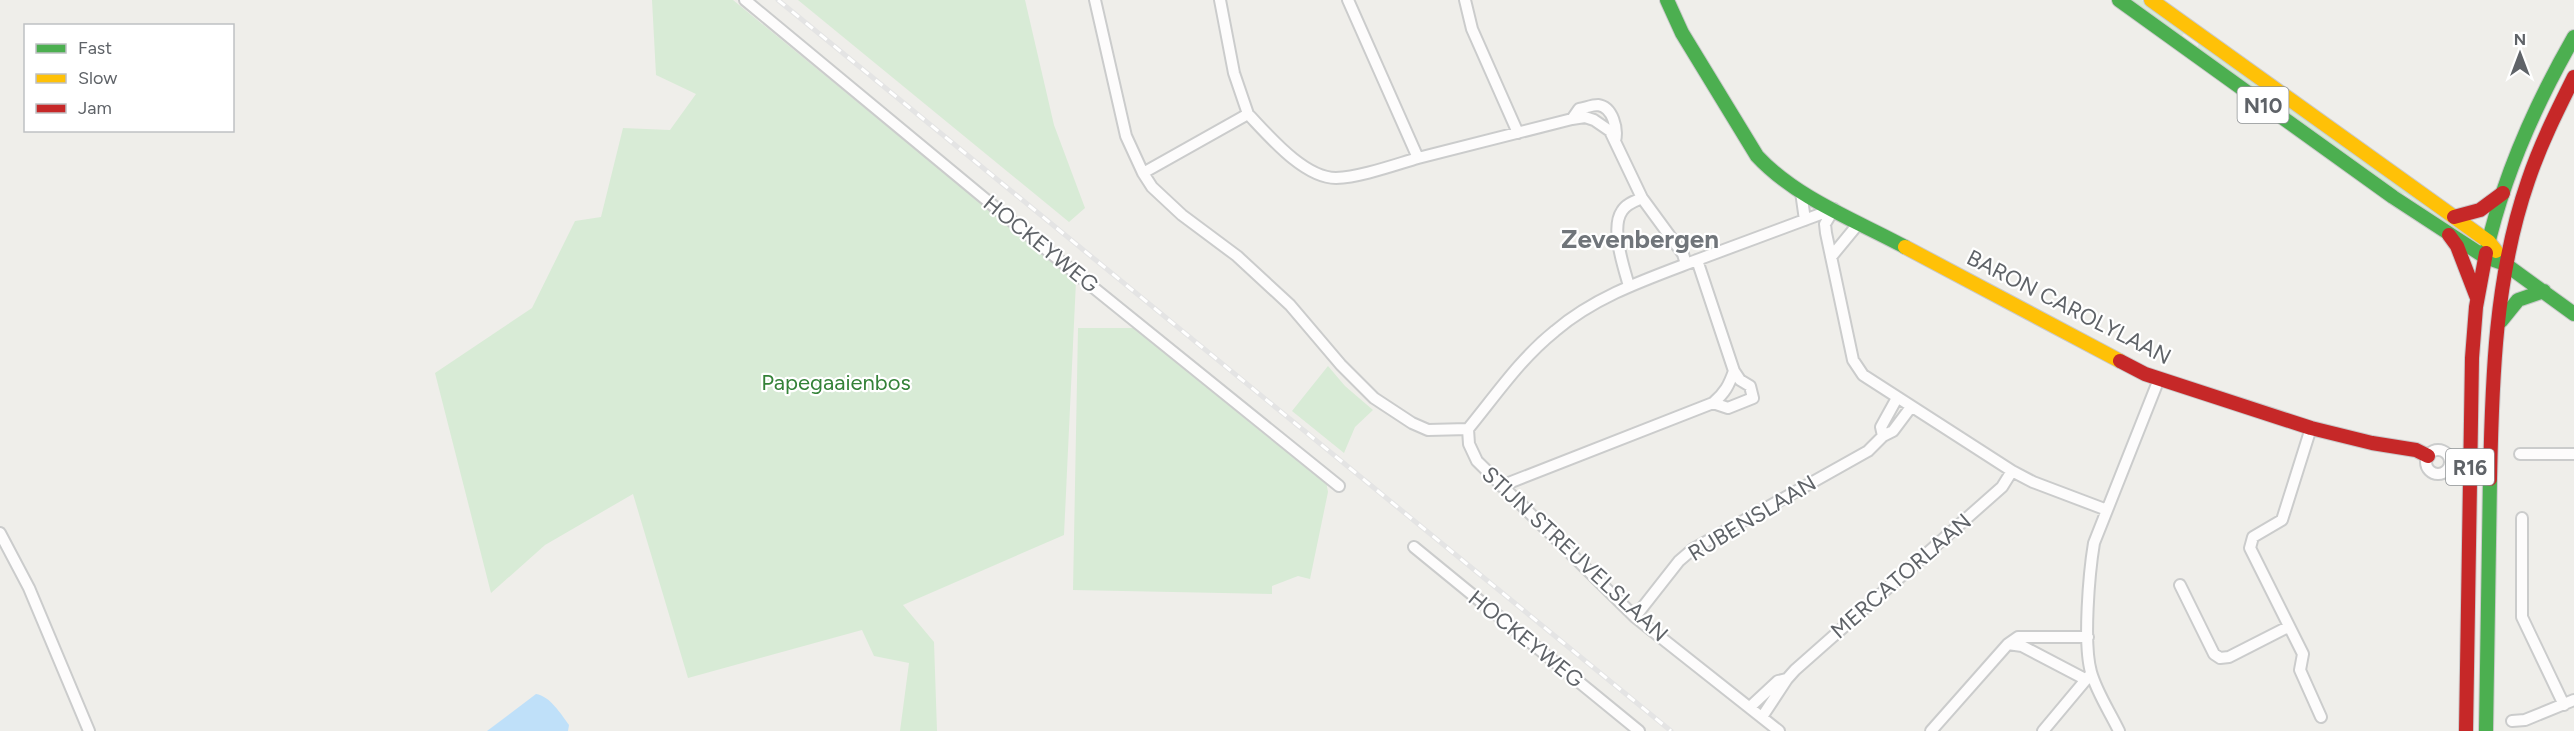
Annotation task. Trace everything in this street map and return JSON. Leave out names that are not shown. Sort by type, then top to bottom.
[{"type":"main road","name":"BARON CAROLYLAAN","points":[[1667,0],[1682,33],[1753,150],[1770,170],[1801,192],[2145,374],[2311,428],[2362,441],[2416,450],[2428,456]]},
{"type":"main road","name":"N10","points":[[2119,0],[2392,197],[2485,257],[2505,264]]},
{"type":"main road","name":"N10","points":[[2151,0],[2454,217]]},
{"type":"main road","points":[[2178,43],[2188,43],[2192,37],[2191,29]]},
{"type":"main road","name":"R16","points":[[2466,724],[2471,415],[2478,301],[2485,257],[2503,193],[2541,99],[2574,37]]},
{"type":"main road","name":"R16","points":[[2486,731],[2491,416],[2496,332],[2505,264],[2519,209],[2535,165],[2574,77]]},
{"type":"main road","points":[[2454,217],[2466,217],[2476,213],[2503,193]]},
{"type":"main road","points":[[2454,217],[2489,242],[2505,264],[2574,314]]},
{"type":"main road","points":[[2448,234],[2457,246],[2478,301]]},
{"type":"main road","points":[[2496,332],[2507,309],[2515,300],[2527,293],[2544,291]]},
{"type":"street","name":"HOCKEYWEG","points":[[745,0],[1042,246],[1339,486]]},
{"type":"street","points":[[1095,0],[1126,136],[1143,173],[1166,201],[1237,256],[1290,305],[1341,365],[1374,398],[1412,423],[1428,430],[1468,429],[1515,369],[1555,330],[1593,304],[1629,286],[1834,209]]},
{"type":"street","points":[[1220,0],[1234,73],[1248,114],[1304,167],[1324,176],[1338,178],[1353,175],[1572,119],[1585,117],[1604,126],[1615,141],[1642,198],[1683,254],[1692,262],[1734,371],[1740,380],[1750,386],[1753,398],[1728,408],[1713,403]]},
{"type":"street","points":[[1348,0],[1418,158]]},
{"type":"street","points":[[1465,0],[1472,29],[1518,133]]},
{"type":"street","points":[[1572,119],[1579,109],[1602,106],[1608,109],[1617,132],[1615,141]]},
{"type":"street","points":[[1143,173],[1248,114]]},
{"type":"street","points":[[1801,192],[1805,220]]},
{"type":"street","points":[[1629,286],[1620,251],[1617,223],[1621,212],[1626,207],[1642,198]]},
{"type":"street","points":[[1834,209],[1825,224],[1853,360],[1863,375],[2012,471],[2033,482],[2106,510]]},
{"type":"street","points":[[1831,257],[1859,223]]},
{"type":"street","points":[[1501,486],[1713,403],[1729,387],[1734,371]]},
{"type":"street","points":[[2119,731],[2088,676],[2091,562],[2094,543],[2106,510],[2159,379]]},
{"type":"street","points":[[1883,436],[1881,427],[1897,398]]},
{"type":"street","name":"RUBENSLAAN","points":[[1635,617],[1679,561],[1693,549],[1868,451],[1883,436],[1893,431],[1911,406]]},
{"type":"street","points":[[2311,428],[2282,520],[2253,537],[2250,549],[2303,654],[2301,673],[2321,717]]},
{"type":"street","name":"STIJN STREUVELSLAAN","points":[[1468,429],[1469,444],[1477,461],[1635,617],[1779,731]]},
{"type":"street","points":[[2520,454],[2574,454]]},
{"type":"street","name":"MERCATORLAAN","points":[[1762,717],[1786,679],[2002,487],[2012,471]]},
{"type":"street","points":[[2512,721],[2525,720],[2569,702],[2522,616],[2522,518]]},
{"type":"street","points":[[0,533],[29,588],[89,731]]},
{"type":"street","name":"HOCKEYWEG","points":[[1414,547],[1639,731]]},
{"type":"street","points":[[2180,585],[2214,654],[2220,658],[2229,657],[2288,627]]},
{"type":"street","points":[[1931,731],[2008,644],[2018,637],[2088,637]]},
{"type":"street","points":[[2008,644],[2022,646],[2088,676]]},
{"type":"street","points":[[2043,731],[2088,676]]},
{"type":"street","name":"MERCATORLAAN","points":[[1750,707],[1778,681],[1786,679]]},
{"type":"street","points":[[2460,731],[2466,724]]},
{"type":"green space","name":"Papegaaienbos","points":[[652,0],[733,0],[1076,281],[1064,535],[903,605],[934,642],[937,731],[900,731],[909,663],[874,656],[862,630],[688,678],[633,494],[545,545],[491,593],[435,373],[532,308],[575,221],[601,217],[623,128],[670,130],[696,94],[656,75]]},
{"type":"green space","points":[[798,0],[1025,0],[1054,125],[1085,208],[1069,222]]},
{"type":"green space","points":[[2128,0],[2142,0],[2186,31],[2180,38]]},
{"type":"green space","points":[[2200,42],[2468,233],[2465,238],[2405,194],[2391,190],[2196,49]]},
{"type":"green space","points":[[1078,328],[1134,328],[1275,443],[1276,439],[1326,481],[1328,492],[1310,579],[1298,576],[1272,586],[1272,594],[1073,590]]},
{"type":"green space","points":[[1328,366],[1345,386],[1373,410],[1355,427],[1344,453],[1292,411]]},
{"type":"water","points":[[536,694],[546,698],[555,706],[569,725],[568,731],[487,731]]},
{"type":"railway","points":[[778,0],[1671,731]]},
{"type":"traffic: fast","points":[[1667,0],[1682,33],[1757,156],[1773,171],[1808,196],[1905,247]]},
{"type":"traffic: fast","points":[[2119,0],[2393,197],[2485,257],[2505,264]]},
{"type":"traffic: fast","points":[[2486,253],[2501,196],[2511,169],[2546,89],[2574,37]]},
{"type":"traffic: fast","points":[[2505,264],[2574,314]]},
{"type":"traffic: fast","points":[[2501,321],[2518,300],[2544,291]]},
{"type":"traffic: fast","points":[[2486,731],[2490,479]]},
{"type":"traffic: slow","points":[[2151,0],[2489,242],[2496,251]]},
{"type":"traffic: slow","points":[[1905,247],[2120,361]]},
{"type":"traffic: jam","points":[[2490,479],[2497,328],[2508,254],[2533,168],[2549,128],[2574,77]]},
{"type":"traffic: jam","points":[[2454,217],[2480,210],[2503,193]]},
{"type":"traffic: jam","points":[[2449,235],[2457,246],[2477,298]]},
{"type":"traffic: jam","points":[[2466,731],[2472,358],[2476,307],[2486,253]]},
{"type":"traffic: jam","points":[[2120,361],[2145,374],[2311,428],[2372,443],[2416,450],[2428,456]]},
{"type":"district","name":"Zevenbergen","points":[[1640,239]]}]
